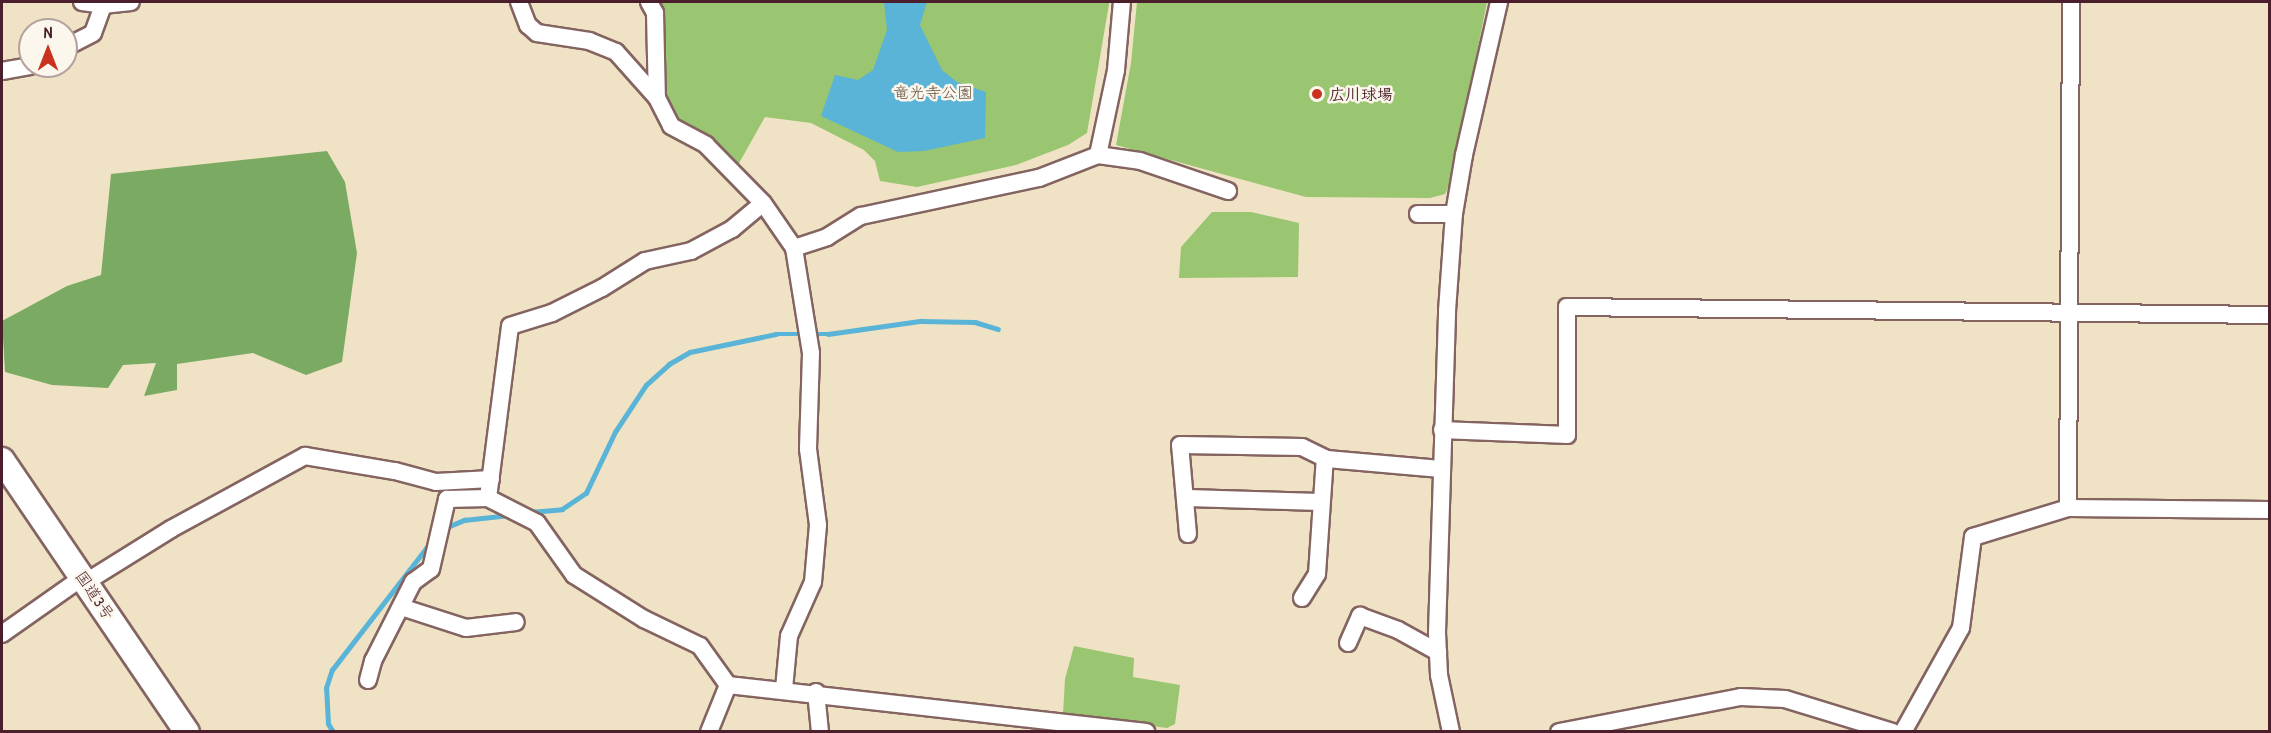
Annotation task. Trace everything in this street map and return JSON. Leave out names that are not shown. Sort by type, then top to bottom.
[{"type":"highway","name":"国道3号","points":[[2,460],[187,732]]},
{"type":"street","points":[[82,2],[103,5],[131,2]]},
{"type":"street","points":[[519,2],[528,25],[537,33],[589,41],[616,52],[657,98],[670,126],[706,145],[763,203],[794,248],[811,353],[808,449],[818,525],[813,582],[789,636],[784,689]]},
{"type":"street","points":[[650,2],[655,13],[657,98]]},
{"type":"street","points":[[1098,155],[1116,70],[1122,2]]},
{"type":"street","points":[[1450,732],[1438,652],[1442,430],[1454,214],[1499,2]]},
{"type":"street","points":[[2068,508],[2067,311],[2071,2]]},
{"type":"street","points":[[78,41],[93,33],[103,5]]},
{"type":"street","points":[[2,71],[18,68]]},
{"type":"street","points":[[794,248],[827,237],[861,216],[1039,178],[1098,155],[1140,161],[1228,190]]},
{"type":"street","points":[[488,498],[510,326],[552,313],[602,288],[645,261],[691,251],[732,229],[763,203]]},
{"type":"street","points":[[1418,214],[1454,214]]},
{"type":"street","points":[[1442,430],[1567,435],[1567,308],[2067,311],[2270,315]]},
{"type":"street","points":[[1188,534],[1187,498],[1180,445],[1302,447],[1325,458],[1441,469]]},
{"type":"street","points":[[2,634],[84,580],[171,529],[305,456],[395,471],[436,482],[490,479]]},
{"type":"street","points":[[1302,598],[1317,574],[1320,502],[1325,458]]},
{"type":"street","points":[[369,680],[373,661],[400,607],[414,582],[431,569],[447,499],[488,498],[537,523],[574,575],[644,619],[700,646],[728,685]]},
{"type":"street","points":[[1187,498],[1320,502]]},
{"type":"street","points":[[1903,732],[1960,628],[1974,537],[2068,508],[2270,510]]},
{"type":"street","points":[[400,607],[466,628],[516,622]]},
{"type":"street","points":[[1348,643],[1360,616],[1398,630],[1438,652]]},
{"type":"street","points":[[728,685],[816,692],[1066,726],[1146,732]]},
{"type":"street","points":[[709,732],[728,685]]},
{"type":"street","points":[[816,692],[820,732]]},
{"type":"street","points":[[1559,732],[1741,697],[1785,699],[1893,732]]},
{"type":"green space","name":"竜光寺公園","points":[[658,2],[1109,2],[1109,4],[1087,133],[1068,145],[1016,165],[917,187],[880,181],[875,161],[864,150],[811,123],[765,117],[738,165],[701,133],[680,122],[667,97]]},
{"type":"green space","points":[[1137,2],[1487,2],[1451,182],[1445,194],[1430,198],[1306,197],[1116,145],[1131,63]]},
{"type":"green space","points":[[327,151],[345,182],[357,253],[342,362],[306,375],[253,353],[177,364],[177,390],[144,396],[156,363],[123,365],[108,388],[52,385],[5,372],[2,321],[67,286],[101,275],[111,174]]},
{"type":"green space","points":[[1212,212],[1251,212],[1299,223],[1298,277],[1179,278],[1181,247]]},
{"type":"green space","points":[[1074,646],[1134,658],[1133,677],[1180,685],[1175,724],[1167,728],[1063,714],[1065,679]]},
{"type":"water","points":[[884,2],[927,2],[920,25],[942,70],[957,82],[986,92],[985,138],[924,151],[898,152],[821,116],[835,75],[858,80],[873,70],[887,30]]},
{"type":"waterway","points":[[530,512],[562,509],[586,493],[615,432],[646,385],[669,364],[690,352],[776,334],[828,334],[921,321],[975,322],[998,329]]},
{"type":"waterway","points":[[445,528],[464,520],[510,515]]},
{"type":"waterway","points":[[333,732],[328,724],[326,688],[332,670],[431,542]]},
{"type":"place","name":"広川球場","points":[[1317,94]]}]
